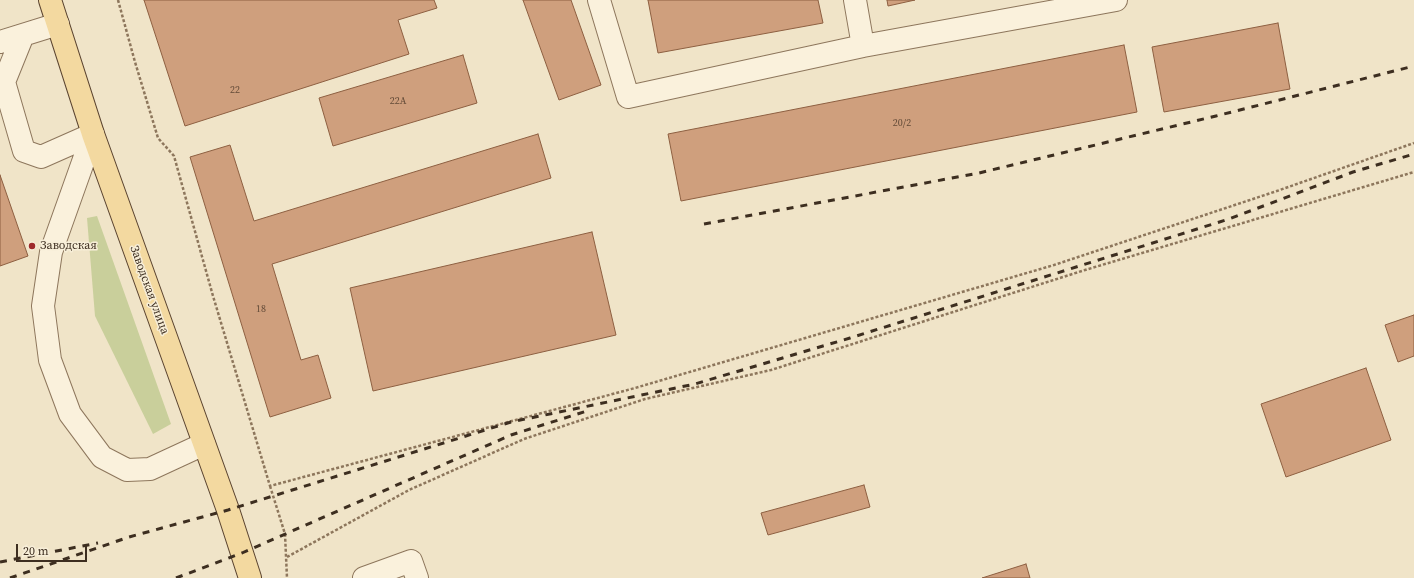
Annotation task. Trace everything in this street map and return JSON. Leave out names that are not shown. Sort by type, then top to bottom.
[{"type":"main road","name":"Заводская улица","points":[[50,0],[93,134],[228,510],[250,578]]},
{"type":"street","points":[[599,0],[628,97],[863,46],[1116,0]]},
{"type":"street","points":[[855,0],[863,46]]},
{"type":"street","points":[[0,42],[58,24]]},
{"type":"street","points":[[23,35],[4,82],[24,151],[40,157],[93,134]]},
{"type":"street","points":[[93,134],[52,252],[43,306],[50,360],[70,414],[102,458],[127,470],[150,469],[204,444]]},
{"type":"street","points":[[364,578],[411,561],[417,578]]},
{"type":"path","points":[[118,0],[158,138],[174,156],[213,296],[284,534],[288,578]]},
{"type":"path","points":[[270,486],[635,388],[1054,265],[1274,192],[1414,143]]},
{"type":"path","points":[[287,557],[409,490],[524,439],[645,399],[771,370],[1085,270],[1414,172]]},
{"type":"green space","points":[[97,216],[171,424],[153,434],[95,316],[87,218]]},
{"type":"building","points":[[144,0],[434,0],[437,8],[398,20],[409,54],[185,126]]},
{"type":"building","points":[[523,0],[571,0],[601,85],[559,100]]},
{"type":"building","points":[[648,0],[818,0],[823,23],[658,53]]},
{"type":"building","points":[[887,0],[915,0],[888,6]]},
{"type":"building","points":[[1278,23],[1290,89],[1164,112],[1152,47]]},
{"type":"building","points":[[1124,45],[1137,112],[681,201],[668,134]]},
{"type":"building","points":[[463,55],[477,103],[333,146],[319,98]]},
{"type":"building","points":[[538,134],[551,178],[272,264],[301,360],[318,355],[331,398],[270,417],[190,157],[230,145],[254,221]]},
{"type":"building","points":[[0,175],[28,256],[0,266]]},
{"type":"building","points":[[592,232],[616,335],[373,391],[350,288]]},
{"type":"building","points":[[1414,315],[1414,356],[1398,362],[1385,325]]},
{"type":"building","points":[[1366,368],[1391,440],[1286,477],[1261,404]]},
{"type":"building","points":[[864,485],[870,507],[768,535],[761,513]]},
{"type":"building","points":[[1026,564],[1030,578],[982,578]]},
{"type":"railway","points":[[704,224],[979,173],[1216,116],[1414,66]]},
{"type":"railway","points":[[10,578],[129,537],[228,510],[511,422],[695,384],[850,338],[1229,219],[1353,172],[1414,154]]},
{"type":"railway","points":[[176,578],[242,553],[511,435],[590,410]]},
{"type":"railway","points":[[0,562],[98,543]]},
{"type":"place","name":"Заводская","points":[[32,246]]}]
